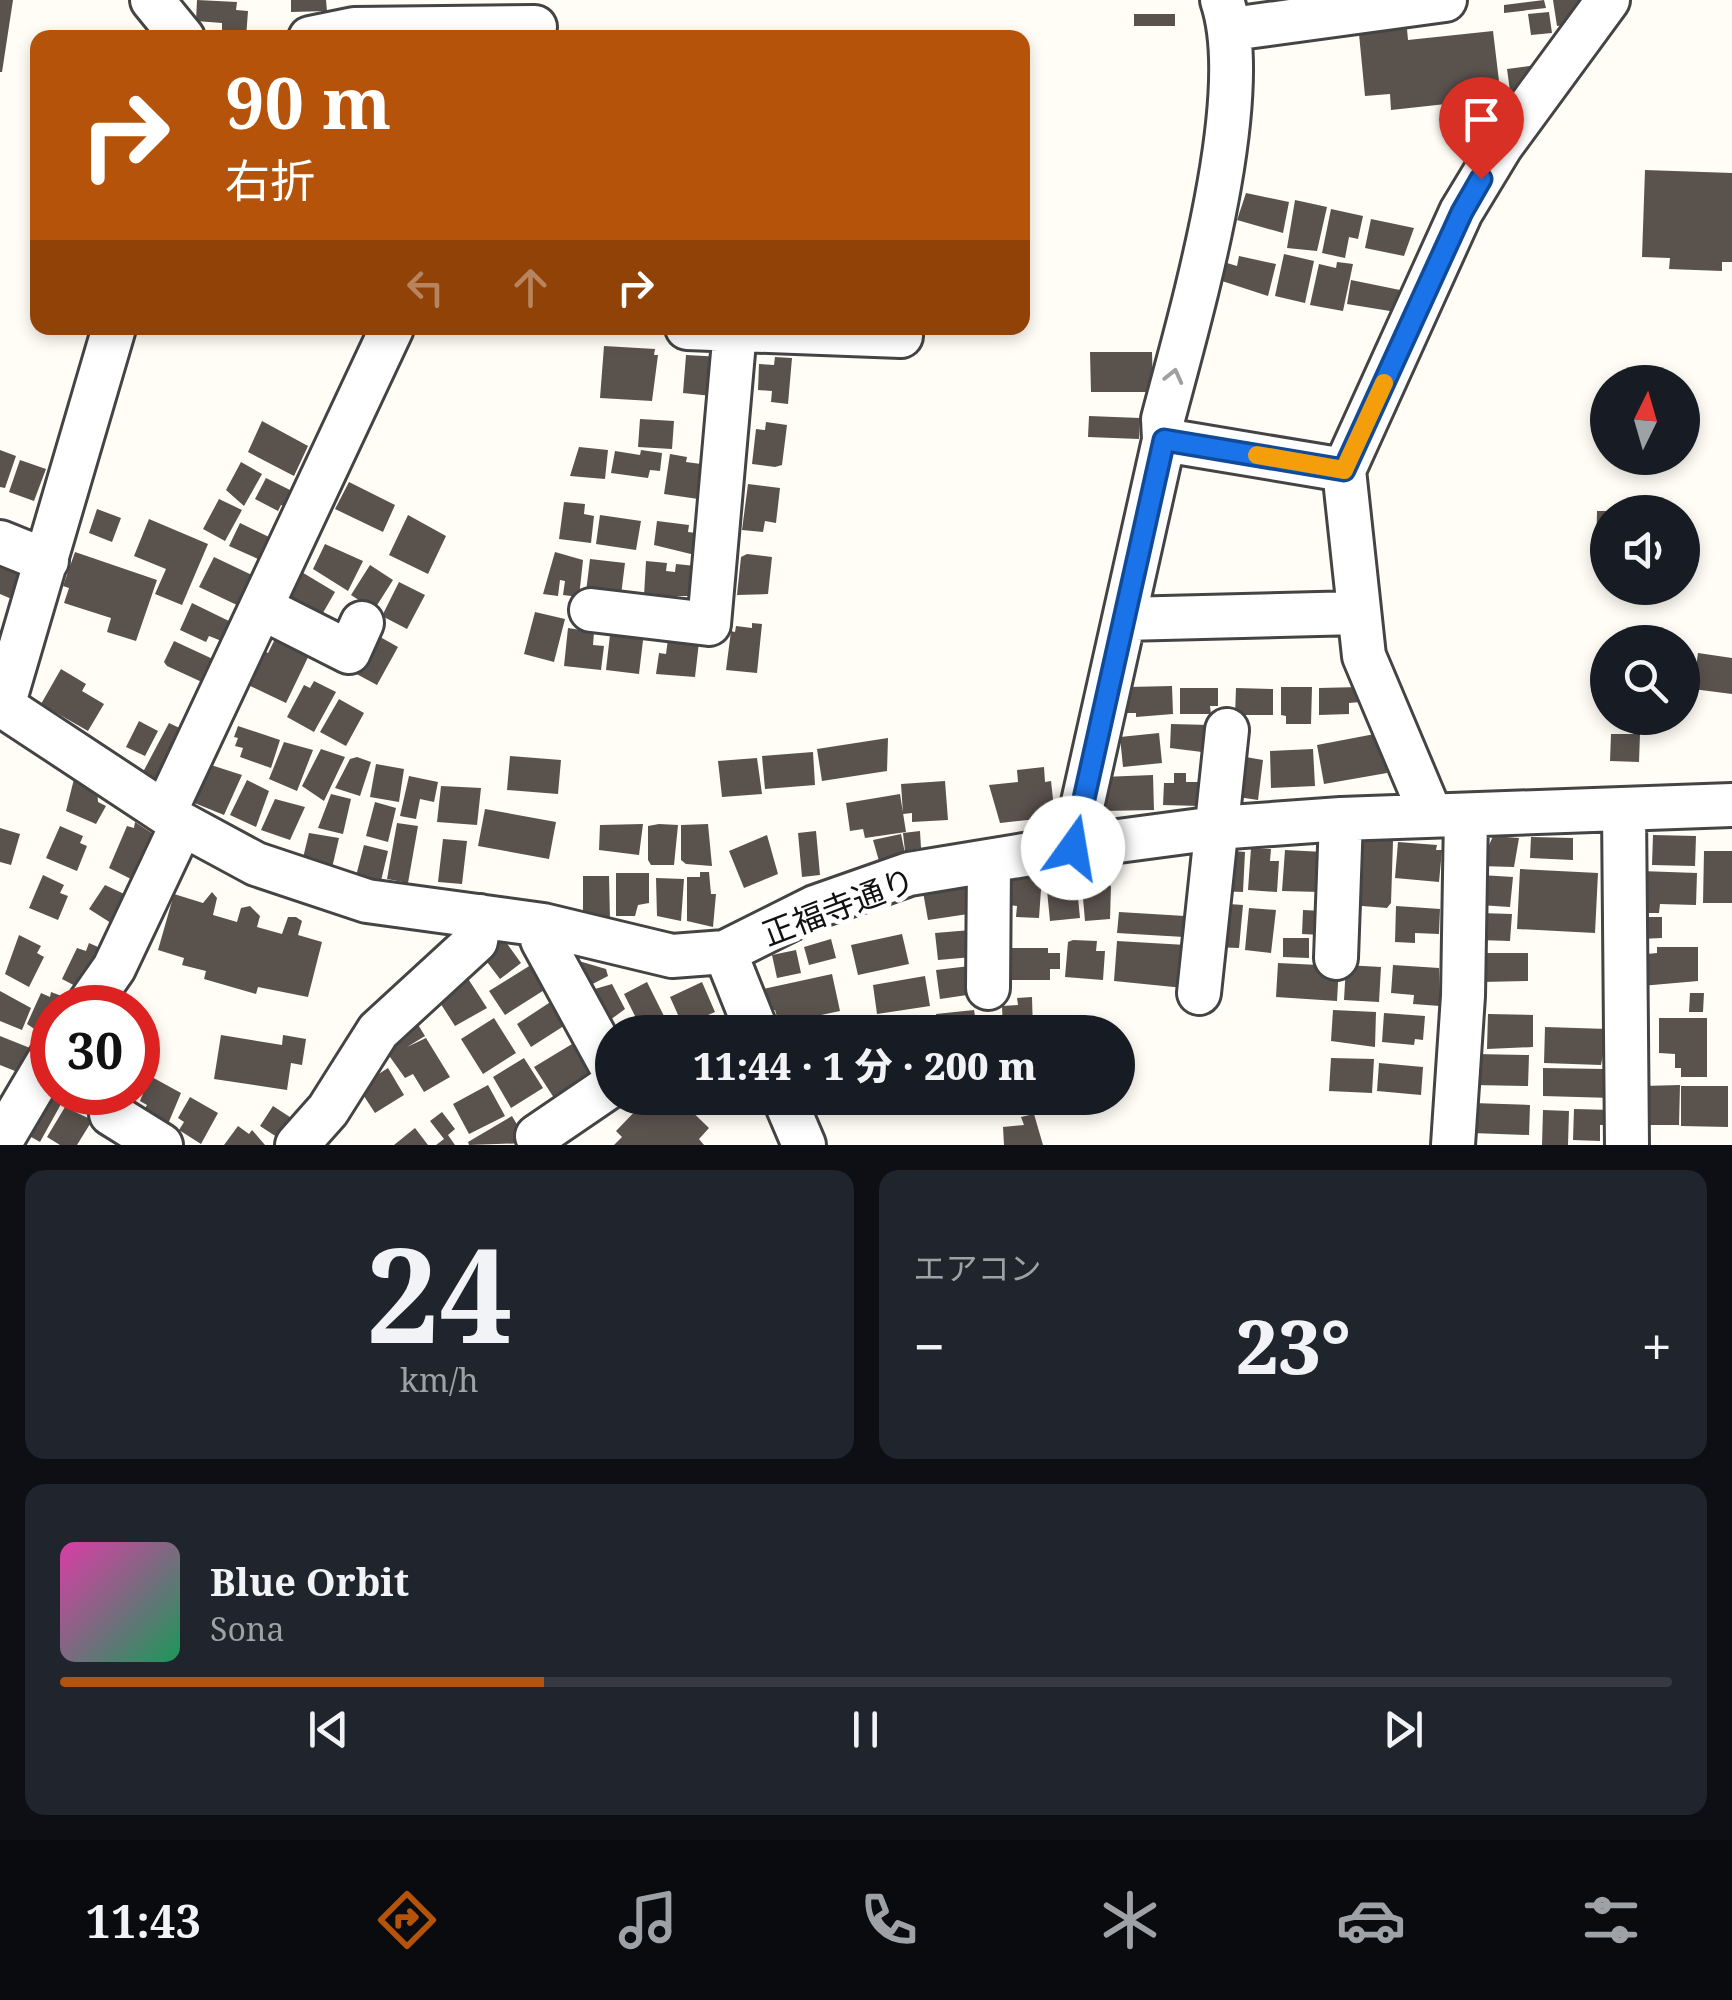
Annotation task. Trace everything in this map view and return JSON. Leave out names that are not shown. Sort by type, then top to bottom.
[{"type":"street","points":[[152,0],[176,30]]},
{"type":"street","points":[[1073,848],[1164,440],[1164,419],[1209,238],[1225,134],[1227,14],[1445,0]]},
{"type":"street","points":[[1453,1145],[1463,996],[1449,815],[1364,656],[1344,470],[1462,212],[1501,146],[1608,0]]},
{"type":"street","points":[[345,30],[537,21]]},
{"type":"street","points":[[2,705],[112,335]]},
{"type":"street","points":[[102,985],[114,968],[264,609],[389,335]]},
{"type":"street","points":[[591,610],[709,624],[734,335]]},
{"type":"street","points":[[882,335],[901,336]]},
{"type":"street","points":[[1164,440],[1344,470]]},
{"type":"street","points":[[0,542],[47,561]]},
{"type":"street","points":[[264,609],[348,652],[362,624]]},
{"type":"street","points":[[1124,619],[1358,613]]},
{"type":"street","name":"正福寺通り","points":[[2,705],[174,818],[256,864],[368,901],[543,925],[658,954],[724,952],[815,907],[909,874],[1216,828],[1341,819],[1732,805]]},
{"type":"street","points":[[1199,993],[1228,730]]},
{"type":"street","points":[[1624,809],[1628,1145]]},
{"type":"street","points":[[1336,958],[1341,819]]},
{"type":"street","points":[[988,862],[988,988]]},
{"type":"street","points":[[298,1145],[328,1110],[378,1031],[476,941],[480,916]]},
{"type":"street","points":[[543,925],[542,940],[595,1037]]},
{"type":"street","points":[[724,952],[751,1015]]},
{"type":"street","points":[[0,1143],[30,1093]]},
{"type":"street","points":[[537,1136],[595,1097]]},
{"type":"street","points":[[113,1115],[161,1145]]},
{"type":"street","points":[[791,1115],[804,1145]]},
{"type":"building","points":[[0,0],[13,0],[2,72],[0,72]]},
{"type":"building","points":[[197,0],[237,2],[236,10],[248,11],[247,30],[222,30],[222,23],[196,21]]},
{"type":"building","points":[[291,0],[326,0],[327,11],[291,12]]},
{"type":"building","points":[[1544,0],[1546,8],[1504,13],[1504,5]]},
{"type":"building","points":[[1553,0],[1584,0],[1585,7],[1572,9],[1574,24],[1557,26]]},
{"type":"building","points":[[1549,12],[1552,33],[1531,35],[1528,14]]},
{"type":"building","points":[[1134,14],[1175,14],[1175,26],[1134,26]]},
{"type":"building","points":[[1407,29],[1408,40],[1493,31],[1501,98],[1391,110],[1390,94],[1365,96],[1359,34]]},
{"type":"building","points":[[1537,65],[1521,90],[1510,91],[1507,69]]},
{"type":"building","points":[[1645,170],[1732,173],[1732,262],[1722,262],[1722,271],[1669,269],[1670,258],[1642,257]]},
{"type":"building","points":[[1246,193],[1289,202],[1283,233],[1237,220]]},
{"type":"building","points":[[1295,200],[1327,207],[1317,251],[1287,248]]},
{"type":"building","points":[[1331,209],[1363,216],[1358,239],[1349,237],[1345,258],[1322,253]]},
{"type":"building","points":[[1371,219],[1414,228],[1404,256],[1365,248]]},
{"type":"building","points":[[1284,254],[1314,261],[1305,303],[1275,296]]},
{"type":"building","points":[[1239,256],[1276,264],[1268,296],[1222,281],[1227,263],[1237,266]]},
{"type":"building","points":[[1337,262],[1353,264],[1343,311],[1310,305],[1319,264],[1336,268]]},
{"type":"building","points":[[1351,280],[1400,290],[1396,312],[1347,304]]},
{"type":"building","points":[[604,346],[655,349],[654,355],[658,355],[652,401],[600,398]]},
{"type":"building","points":[[1090,352],[1152,352],[1153,392],[1091,392]]},
{"type":"building","points":[[686,355],[723,357],[712,396],[683,393]]},
{"type":"building","points":[[775,357],[792,358],[788,404],[771,402],[772,391],[758,390],[759,364],[774,365]]},
{"type":"building","points":[[1089,416],[1140,418],[1139,439],[1088,437]]},
{"type":"building","points":[[640,419],[674,421],[672,449],[638,447]]},
{"type":"building","points":[[262,421],[308,446],[294,476],[248,452]]},
{"type":"building","points":[[766,422],[787,425],[782,465],[775,467],[752,464],[756,429],[765,430]]},
{"type":"building","points":[[579,447],[608,450],[605,479],[570,476]]},
{"type":"building","points":[[0,450],[16,456],[5,488],[0,487]]},
{"type":"building","points":[[641,450],[662,453],[660,471],[650,470],[648,478],[611,473],[615,451],[640,455]]},
{"type":"building","points":[[670,454],[687,457],[686,462],[716,466],[705,500],[664,494]]},
{"type":"building","points":[[20,460],[46,469],[34,501],[9,492]]},
{"type":"building","points":[[241,462],[262,474],[244,506],[226,490]]},
{"type":"building","points":[[266,478],[304,497],[296,512],[281,505],[278,511],[255,499]]},
{"type":"building","points":[[349,482],[395,505],[383,532],[335,509]]},
{"type":"building","points":[[748,484],[780,488],[776,523],[765,521],[763,532],[742,530]]},
{"type":"building","points":[[219,499],[242,510],[225,541],[203,529]]},
{"type":"building","points":[[564,502],[585,504],[584,514],[594,516],[591,543],[559,539]]},
{"type":"building","points":[[97,509],[121,518],[112,542],[89,533]]},
{"type":"building","points":[[408,515],[446,536],[428,574],[389,555]]},
{"type":"building","points":[[600,515],[641,521],[636,550],[596,544]]},
{"type":"building","points":[[149,519],[208,544],[182,605],[155,594],[166,569],[134,556]]},
{"type":"building","points":[[657,521],[689,525],[688,532],[705,534],[695,555],[654,545]]},
{"type":"building","points":[[240,523],[269,537],[258,559],[229,546]]},
{"type":"building","points":[[325,544],[363,561],[348,591],[313,569]]},
{"type":"building","points":[[75,552],[157,580],[136,641],[107,632],[111,618],[64,603],[69,588],[63,586]]},
{"type":"building","points":[[555,552],[583,560],[579,597],[563,595],[565,581],[560,580],[558,596],[543,594]]},
{"type":"building","points":[[214,557],[254,576],[239,606],[199,587]]},
{"type":"building","points":[[741,557],[772,557],[768,594],[737,595]]},
{"type":"building","points":[[0,559],[26,570],[14,600],[0,594]]},
{"type":"building","points":[[590,559],[625,563],[621,595],[586,592]]},
{"type":"building","points":[[646,561],[667,563],[666,571],[675,572],[676,564],[696,566],[693,596],[644,596]]},
{"type":"building","points":[[370,565],[393,580],[374,610],[351,595]]},
{"type":"building","points":[[300,571],[335,592],[320,618],[285,597]]},
{"type":"building","points":[[399,582],[425,595],[407,629],[382,616]]},
{"type":"building","points":[[192,603],[233,623],[224,642],[209,636],[206,642],[180,630]]},
{"type":"building","points":[[535,612],[565,619],[554,662],[524,654]]},
{"type":"building","points":[[752,623],[762,624],[757,673],[726,670],[731,631],[735,632],[736,626],[752,628]]},
{"type":"building","points":[[611,626],[644,632],[639,674],[606,670]]},
{"type":"building","points":[[568,628],[594,632],[593,645],[604,646],[601,670],[564,666]]},
{"type":"building","points":[[373,633],[398,647],[377,685],[351,671]]},
{"type":"building","points":[[277,635],[311,651],[286,703],[246,684],[262,650],[268,653]]},
{"type":"building","points":[[668,639],[699,642],[695,677],[656,674],[659,653],[666,654]]},
{"type":"building","points":[[174,641],[215,660],[204,683],[164,662]]},
{"type":"building","points":[[1700,653],[1732,658],[1732,694],[1700,690]]},
{"type":"building","points":[[61,669],[86,684],[82,691],[104,704],[88,731],[41,704]]},
{"type":"building","points":[[314,681],[336,692],[314,732],[287,717],[304,685],[310,688]]},
{"type":"building","points":[[1172,686],[1173,714],[1136,717],[1136,713],[1121,713],[1120,697],[1129,697],[1128,687]]},
{"type":"building","points":[[1281,687],[1312,687],[1311,724],[1286,724],[1286,716],[1281,715]]},
{"type":"building","points":[[1360,687],[1360,702],[1349,703],[1349,714],[1319,715],[1319,688]]},
{"type":"building","points":[[1180,688],[1218,688],[1218,706],[1210,706],[1211,714],[1180,714]]},
{"type":"building","points":[[1236,688],[1273,689],[1273,715],[1235,715]]},
{"type":"building","points":[[339,699],[364,713],[346,746],[320,732]]},
{"type":"building","points":[[139,721],[158,731],[145,756],[126,747]]},
{"type":"building","points":[[169,723],[190,733],[163,784],[142,774]]},
{"type":"building","points":[[1171,724],[1210,725],[1210,753],[1170,748]]},
{"type":"building","points":[[238,726],[280,740],[271,768],[240,757],[243,748],[235,746],[238,738],[234,737]]},
{"type":"building","points":[[1159,733],[1162,763],[1123,767],[1120,737]]},
{"type":"building","points":[[1380,733],[1387,773],[1324,784],[1317,745]]},
{"type":"building","points":[[1611,735],[1640,735],[1639,762],[1610,761]]},
{"type":"building","points":[[888,738],[887,771],[822,781],[817,749]]},
{"type":"building","points":[[284,742],[313,750],[297,791],[269,779]]},
{"type":"building","points":[[321,749],[345,757],[324,801],[302,786]]},
{"type":"building","points":[[1313,749],[1315,786],[1271,788],[1270,751]]},
{"type":"building","points":[[813,752],[815,785],[765,789],[762,756]]},
{"type":"building","points":[[510,756],[561,760],[558,794],[507,790]]},
{"type":"building","points":[[1240,756],[1263,760],[1258,800],[1231,796]]},
{"type":"building","points":[[757,758],[762,794],[722,797],[718,761]]},
{"type":"building","points":[[350,759],[371,762],[360,796],[335,788]]},
{"type":"building","points":[[376,764],[404,769],[399,802],[370,797]]},
{"type":"building","points":[[211,765],[242,775],[224,815],[192,802],[197,778],[204,781]]},
{"type":"building","points":[[1044,767],[1045,782],[1051,781],[1055,817],[1000,823],[989,785],[1018,782],[1017,770]]},
{"type":"building","points":[[1174,773],[1186,773],[1186,782],[1201,782],[1200,806],[1163,805],[1164,783],[1174,783]]},
{"type":"building","points":[[1153,775],[1154,810],[1103,811],[1102,777]]},
{"type":"building","points":[[409,776],[438,782],[434,802],[420,799],[416,819],[400,816]]},
{"type":"building","points":[[74,779],[97,788],[98,802],[106,806],[96,824],[66,811]]},
{"type":"building","points":[[247,780],[269,791],[256,827],[230,815]]},
{"type":"building","points":[[945,781],[948,820],[912,822],[912,813],[903,814],[901,784]]},
{"type":"building","points":[[441,786],[481,788],[477,825],[437,822]]},
{"type":"building","points":[[331,794],[351,799],[343,834],[318,828]]},
{"type":"building","points":[[900,794],[906,832],[865,838],[863,829],[850,831],[846,803]]},
{"type":"building","points":[[275,799],[305,807],[290,840],[261,830]]},
{"type":"building","points":[[375,802],[396,808],[388,842],[366,836]]},
{"type":"building","points":[[485,809],[556,822],[549,859],[478,846]]},
{"type":"building","points":[[135,822],[164,841],[145,886],[109,868],[127,826],[134,828]]},
{"type":"building","points":[[397,823],[418,826],[408,883],[387,879]]},
{"type":"building","points":[[643,824],[639,855],[599,850],[600,825]]},
{"type":"building","points":[[708,824],[712,866],[686,864],[681,860],[681,825]]},
{"type":"building","points":[[678,825],[674,865],[651,865],[648,860],[648,826]]},
{"type":"building","points":[[60,826],[83,836],[80,843],[87,846],[77,871],[46,858]]},
{"type":"building","points":[[0,828],[20,834],[11,865],[0,862]]},
{"type":"building","points":[[816,831],[820,875],[802,877],[798,833]]},
{"type":"building","points":[[920,831],[921,848],[905,851],[903,833]]},
{"type":"building","points":[[309,833],[339,838],[332,868],[302,862]]},
{"type":"building","points":[[901,834],[905,853],[879,861],[873,840]]},
{"type":"building","points":[[767,835],[778,874],[744,888],[729,851]]},
{"type":"building","points":[[1653,835],[1696,836],[1695,866],[1652,865]]},
{"type":"building","points":[[1493,836],[1519,838],[1514,867],[1480,866]]},
{"type":"building","points":[[1531,837],[1573,838],[1573,860],[1530,858]]},
{"type":"building","points":[[443,839],[467,841],[462,884],[438,882]]},
{"type":"building","points":[[1360,841],[1393,841],[1391,903],[1387,908],[1350,905]]},
{"type":"building","points":[[1398,842],[1437,845],[1436,850],[1442,850],[1439,882],[1395,878]]},
{"type":"building","points":[[364,845],[388,851],[381,881],[356,876]]},
{"type":"building","points":[[1251,848],[1271,849],[1270,861],[1279,861],[1277,892],[1248,890]]},
{"type":"building","points":[[1223,850],[1245,852],[1243,892],[1218,891]]},
{"type":"building","points":[[1285,850],[1324,852],[1321,892],[1282,891]]},
{"type":"building","points":[[1704,851],[1732,851],[1732,903],[1703,903]]},
{"type":"building","points":[[1520,869],[1598,873],[1595,933],[1517,929]]},
{"type":"building","points":[[1641,871],[1697,873],[1696,905],[1660,904],[1659,913],[1640,913]]},
{"type":"building","points":[[700,872],[709,872],[711,894],[716,894],[713,927],[687,921],[687,877],[700,877]]},
{"type":"building","points":[[616,873],[649,873],[649,903],[638,905],[635,916],[616,916]]},
{"type":"building","points":[[1099,873],[1100,881],[1111,886],[1110,919],[1085,921],[1081,875]]},
{"type":"building","points":[[43,875],[64,885],[60,893],[68,896],[58,920],[29,908]]},
{"type":"building","points":[[1010,875],[1042,876],[1039,918],[1016,917],[1017,906],[1009,905]]},
{"type":"building","points":[[1481,875],[1513,877],[1510,907],[1479,905]]},
{"type":"building","points":[[583,876],[609,876],[610,919],[583,919]]},
{"type":"building","points":[[1076,877],[1080,918],[1050,921],[1046,880]]},
{"type":"building","points":[[656,878],[684,879],[681,921],[657,916]]},
{"type":"building","points":[[970,883],[975,913],[928,920],[923,892]]},
{"type":"building","points":[[105,885],[137,900],[122,930],[89,909]]},
{"type":"building","points":[[212,892],[217,898],[213,915],[237,922],[241,908],[250,906],[260,916],[257,927],[282,934],[288,917],[296,917],[302,921],[298,935],[322,942],[308,997],[258,987],[256,994],[204,979],[206,971],[182,965],[184,958],[158,950],[174,894],[203,903]]},
{"type":"building","points":[[1215,903],[1243,905],[1239,948],[1213,947]]},
{"type":"building","points":[[1396,906],[1440,909],[1439,934],[1415,933],[1415,943],[1395,942]]},
{"type":"building","points":[[1249,908],[1276,910],[1271,953],[1245,950]]},
{"type":"building","points":[[1303,910],[1323,911],[1321,935],[1302,934]]},
{"type":"building","points":[[1119,912],[1185,916],[1184,937],[1117,933]]},
{"type":"building","points":[[1480,913],[1512,914],[1510,941],[1479,940]]},
{"type":"building","points":[[1640,917],[1662,917],[1662,938],[1640,939]]},
{"type":"building","points":[[971,930],[973,957],[938,960],[935,933]]},
{"type":"building","points":[[902,934],[909,964],[858,975],[851,945]]},
{"type":"building","points":[[19,935],[41,946],[37,953],[44,957],[29,987],[5,974]]},
{"type":"building","points":[[503,938],[521,963],[500,979],[481,954]]},
{"type":"building","points":[[1283,938],[1309,938],[1309,958],[1283,957]]},
{"type":"building","points":[[831,939],[836,958],[809,965],[804,947]]},
{"type":"building","points":[[1097,941],[1096,951],[1105,951],[1103,980],[1065,977],[1068,942]]},
{"type":"building","points":[[1117,941],[1186,945],[1184,988],[1114,981]]},
{"type":"building","points":[[89,943],[107,951],[86,985],[73,985],[62,979],[77,948],[86,951]]},
{"type":"building","points":[[1657,947],[1698,947],[1698,981],[1641,986],[1641,961],[1647,961],[1647,954],[1657,953]]},
{"type":"building","points":[[1002,948],[1048,948],[1048,953],[1060,953],[1060,969],[1050,969],[1050,980],[1002,980]]},
{"type":"building","points":[[796,950],[801,973],[777,978],[772,955]]},
{"type":"building","points":[[1482,953],[1528,953],[1528,981],[1482,982]]},
{"type":"building","points":[[572,959],[606,969],[608,976],[583,989]]},
{"type":"building","points":[[534,963],[549,987],[505,1015],[489,991]]},
{"type":"building","points":[[1278,963],[1339,966],[1337,1001],[1276,997]]},
{"type":"building","points":[[1346,965],[1381,967],[1379,1002],[1344,1000]]},
{"type":"building","points":[[1393,965],[1439,968],[1440,1006],[1413,1004],[1414,995],[1391,993]]},
{"type":"building","points":[[970,966],[974,994],[940,999],[936,970]]},
{"type":"building","points":[[832,974],[840,1011],[821,1015],[764,1012],[759,990]]},
{"type":"building","points":[[925,976],[930,1006],[877,1014],[873,985]]},
{"type":"building","points":[[467,977],[487,1008],[455,1026],[435,995]]},
{"type":"building","points":[[647,982],[664,1015],[634,1015],[624,994]]},
{"type":"building","points":[[702,982],[715,1012],[678,1015],[670,997]]},
{"type":"building","points":[[612,984],[625,1009],[617,1015],[598,1015],[588,991]]},
{"type":"building","points":[[0,991],[30,1007],[22,1030],[0,1021]]},
{"type":"building","points":[[1690,993],[1704,993],[1703,1012],[1689,1012]]},
{"type":"building","points":[[1032,997],[1033,1015],[1002,1015],[1002,1006],[1018,1005],[1017,998]]},
{"type":"building","points":[[555,999],[570,1022],[531,1047],[517,1024]]},
{"type":"building","points":[[974,1010],[975,1015],[936,1015]]},
{"type":"building","points":[[1333,1010],[1376,1012],[1375,1047],[1331,1041]]},
{"type":"building","points":[[1384,1013],[1425,1016],[1423,1040],[1415,1039],[1414,1045],[1382,1042]]},
{"type":"building","points":[[1488,1014],[1533,1015],[1533,1047],[1487,1049]]},
{"type":"building","points":[[414,1018],[425,1036],[407,1047],[426,1038],[450,1077],[424,1092],[413,1074],[405,1078],[385,1050]]},
{"type":"building","points":[[494,1018],[516,1053],[483,1074],[461,1039]]},
{"type":"building","points":[[1659,1018],[1707,1018],[1707,1077],[1681,1077],[1681,1068],[1675,1068],[1675,1054],[1659,1053]]},
{"type":"building","points":[[1545,1027],[1608,1029],[1601,1065],[1544,1063]]},
{"type":"building","points":[[221,1035],[282,1045],[283,1035],[306,1039],[302,1065],[291,1063],[287,1090],[214,1079]]},
{"type":"building","points":[[0,1036],[30,1048],[25,1075],[0,1065]]},
{"type":"building","points":[[577,1041],[595,1072],[556,1101],[534,1067]]},
{"type":"building","points":[[1475,1054],[1529,1055],[1528,1086],[1474,1085]]},
{"type":"building","points":[[524,1058],[543,1088],[511,1108],[493,1077]]},
{"type":"building","points":[[1331,1058],[1374,1059],[1372,1093],[1329,1091]]},
{"type":"building","points":[[1379,1063],[1423,1067],[1421,1095],[1377,1091]]},
{"type":"building","points":[[388,1068],[404,1095],[375,1113],[358,1087]]},
{"type":"building","points":[[1543,1068],[1604,1069],[1604,1076],[1613,1076],[1612,1098],[1543,1096]]},
{"type":"building","points":[[160,1081],[181,1093],[168,1124],[151,1115],[160,1115]]},
{"type":"building","points":[[488,1085],[505,1116],[469,1134],[453,1104]]},
{"type":"building","points":[[1680,1085],[1679,1125],[1643,1125],[1643,1086]]},
{"type":"building","points":[[1681,1086],[1728,1086],[1728,1127],[1681,1126]]},
{"type":"building","points":[[190,1097],[218,1113],[201,1144],[179,1130],[184,1122],[178,1118]]},
{"type":"building","points":[[1473,1103],[1530,1105],[1529,1135],[1472,1133]]},
{"type":"building","points":[[273,1106],[296,1121],[283,1141],[260,1126]]},
{"type":"building","points":[[1574,1109],[1613,1110],[1612,1125],[1600,1125],[1600,1141],[1573,1140]]},
{"type":"building","points":[[1543,1110],[1569,1111],[1568,1145],[1542,1145]]},
{"type":"building","points":[[442,1112],[455,1129],[448,1135],[455,1145],[436,1145],[444,1139],[430,1121]]},
{"type":"building","points":[[36,1115],[55,1115],[40,1142],[24,1133]]},
{"type":"building","points":[[60,1115],[88,1118],[90,1124],[77,1145],[60,1145],[47,1137]]},
{"type":"building","points":[[631,1115],[696,1115],[709,1128],[699,1139],[704,1145],[614,1145],[622,1137],[616,1131]]},
{"type":"building","points":[[1034,1115],[1043,1145],[1004,1145],[1003,1127],[1024,1125],[1021,1117]]},
{"type":"building","points":[[512,1116],[528,1143],[469,1145],[468,1142]]},
{"type":"building","points":[[238,1126],[249,1134],[252,1130],[265,1145],[224,1145]]},
{"type":"building","points":[[415,1128],[428,1145],[394,1145]]},
{"type":"slow traffic","points":[[1257,455],[1344,470],[1384,383]]},
{"type":"route","points":[[1073,848],[1164,440],[1344,470],[1462,212],[1481,179]]}]
